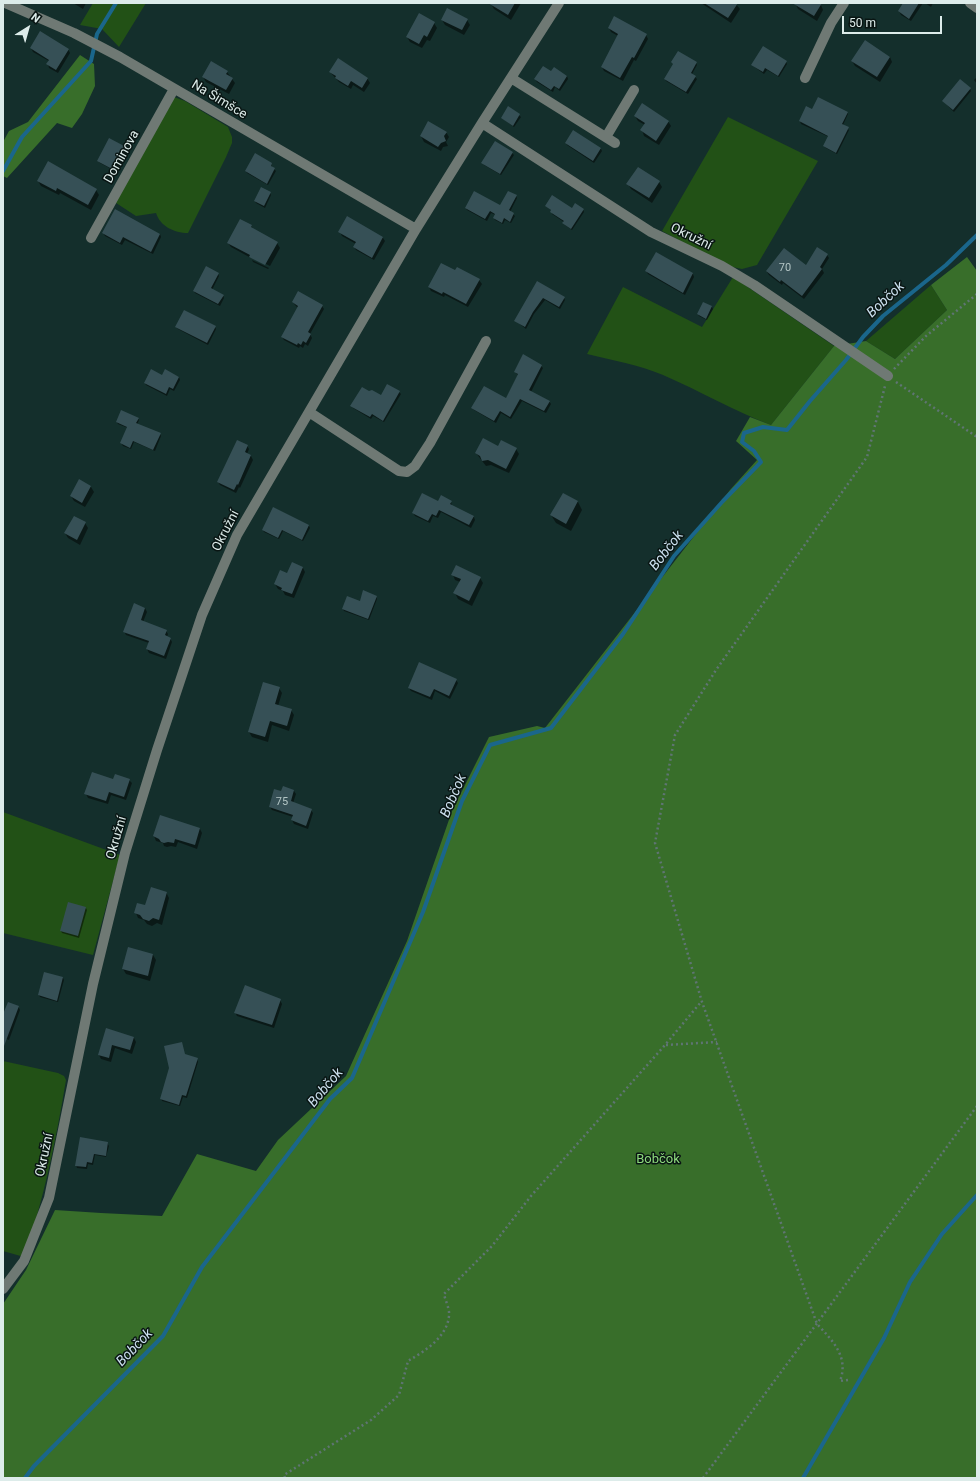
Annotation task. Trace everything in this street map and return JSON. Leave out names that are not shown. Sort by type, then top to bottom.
[{"type":"street","name":"Na Šimšce","points":[[5,3],[74,33],[120,57],[416,229]]},
{"type":"street","name":"Okružní","points":[[3,1288],[24,1261],[49,1198],[93,984],[125,853],[157,750],[202,615],[237,535],[416,229],[559,3]]},
{"type":"street","points":[[805,78],[831,23],[844,3]]},
{"type":"street","points":[[970,3],[977,8]]},
{"type":"street","points":[[511,78],[615,143]]},
{"type":"street","name":"Dominova","points":[[91,238],[174,88]]},
{"type":"street","points":[[606,137],[634,90]]},
{"type":"street","name":"Okružní","points":[[482,123],[651,232],[722,266],[754,285],[888,376]]},
{"type":"street","points":[[309,412],[399,471],[407,472],[415,466],[430,443],[486,342]]},
{"type":"path","points":[[848,1380],[840,1381],[843,1372],[839,1350],[817,1324],[702,1002],[655,843],[675,735],[716,670],[868,457],[888,376],[926,336],[977,294]]},
{"type":"path","points":[[888,376],[977,437]]},
{"type":"path","points":[[285,1478],[284,1475],[371,1420],[399,1394],[408,1361],[426,1350],[444,1332],[449,1315],[444,1294],[492,1246],[531,1196],[702,1002]]},
{"type":"path","points":[[665,1045],[717,1042]]},
{"type":"path","points":[[703,1478],[977,1106]]},
{"type":"green space","points":[[93,3],[146,3],[119,47],[102,29],[80,25]]},
{"type":"green space","points":[[80,55],[94,64],[95,86],[82,114],[72,128],[57,123],[7,178],[3,176],[3,142],[9,131],[28,122]]},
{"type":"green space","points":[[174,97],[185,101],[228,127],[232,137],[232,143],[226,157],[188,233],[178,232],[168,228],[161,222],[156,213],[136,216],[113,201]]},
{"type":"green space","points":[[728,117],[818,161],[757,265],[742,269],[728,266],[662,231]]},
{"type":"green space","name":"Bobčok","points":[[967,257],[977,271],[977,1478],[3,1478],[3,1304],[26,1270],[55,1210],[162,1216],[197,1154],[256,1171],[278,1140],[346,1076],[407,941],[452,811],[489,737],[537,726],[545,728],[730,490],[757,460],[736,441],[750,417],[771,425],[834,346],[866,341],[895,359],[947,310],[931,285]]},
{"type":"green space","points":[[733,277],[834,346],[771,425],[744,414],[654,371],[587,354],[623,287],[702,327]]},
{"type":"green space","points":[[931,285],[947,310],[895,359],[866,341]]},
{"type":"green space","points":[[3,812],[120,855],[93,955],[3,933]]},
{"type":"green space","points":[[3,1061],[58,1073],[64,1076],[66,1080],[49,1169],[38,1213],[24,1257],[3,1251]]},
{"type":"building","points":[[488,3],[515,3],[508,15]]},
{"type":"building","points":[[704,3],[738,3],[728,18]]},
{"type":"building","points":[[792,3],[822,3],[814,16]]},
{"type":"building","points":[[903,3],[919,3],[909,19],[898,11]]},
{"type":"building","points":[[447,8],[468,19],[462,30],[441,20]]},
{"type":"building","points":[[419,13],[435,22],[427,37],[424,35],[419,44],[406,37]]},
{"type":"building","points":[[614,16],[647,34],[634,58],[632,57],[620,78],[601,67],[618,34],[608,28]]},
{"type":"building","points":[[40,31],[69,49],[56,70],[46,64],[49,60],[30,48]]},
{"type":"building","points":[[865,40],[890,57],[877,77],[851,61]]},
{"type":"building","points":[[763,46],[787,61],[778,76],[765,68],[763,72],[751,65]]},
{"type":"building","points":[[678,51],[697,62],[691,73],[696,76],[686,92],[664,79],[673,64],[671,62]]},
{"type":"building","points":[[338,58],[368,78],[362,88],[351,81],[348,86],[335,78],[336,76],[329,72]]},
{"type":"building","points":[[211,61],[228,71],[226,74],[233,78],[226,90],[202,77]]},
{"type":"building","points":[[543,66],[551,71],[554,67],[567,76],[559,89],[554,86],[551,90],[534,79]]},
{"type":"building","points":[[960,79],[971,88],[953,110],[942,101]]},
{"type":"building","points":[[818,97],[848,112],[842,124],[849,127],[836,153],[823,146],[828,136],[799,121],[806,106],[812,109]]},
{"type":"building","points":[[642,103],[669,121],[656,141],[640,130],[645,123],[634,116]]},
{"type":"building","points":[[508,106],[520,114],[513,126],[501,118]]},
{"type":"building","points":[[428,121],[447,132],[444,136],[446,141],[441,143],[438,147],[420,136]]},
{"type":"building","points":[[573,130],[601,148],[593,161],[565,143]]},
{"type":"building","points":[[109,138],[126,147],[114,170],[97,161]]},
{"type":"building","points":[[495,141],[513,152],[500,174],[481,163]]},
{"type":"building","points":[[255,153],[272,163],[271,166],[275,168],[267,184],[245,171]]},
{"type":"building","points":[[48,161],[97,189],[88,205],[57,188],[56,191],[37,181]]},
{"type":"building","points":[[638,167],[660,181],[649,198],[626,184]]},
{"type":"building","points":[[261,187],[271,192],[264,206],[254,201]]},
{"type":"building","points":[[474,191],[500,205],[508,191],[517,195],[509,210],[514,213],[510,222],[504,218],[502,223],[493,218],[495,214],[490,211],[485,219],[465,208]]},
{"type":"building","points":[[552,195],[572,208],[575,203],[584,209],[571,229],[562,223],[564,221],[550,212],[551,210],[545,206]]},
{"type":"building","points":[[115,209],[160,234],[151,252],[123,237],[120,243],[102,233]]},
{"type":"building","points":[[347,216],[383,237],[372,258],[353,247],[356,242],[338,232]]},
{"type":"building","points":[[240,219],[278,242],[265,265],[227,243]]},
{"type":"building","points":[[817,247],[828,254],[820,267],[822,269],[802,296],[766,271],[784,248],[806,265]]},
{"type":"building","points":[[656,252],[693,273],[683,293],[645,271]]},
{"type":"building","points":[[441,263],[455,270],[457,267],[480,279],[466,304],[443,292],[442,294],[428,287]]},
{"type":"building","points":[[206,266],[219,273],[211,288],[224,295],[218,304],[193,291]]},
{"type":"building","points":[[537,281],[565,297],[559,307],[543,298],[525,327],[514,321]]},
{"type":"building","points":[[298,291],[323,305],[308,332],[311,334],[306,343],[303,341],[301,345],[298,343],[297,345],[281,337],[298,306],[292,302]]},
{"type":"building","points":[[703,302],[712,306],[706,319],[697,314]]},
{"type":"building","points":[[184,310],[216,326],[207,343],[175,327]]},
{"type":"building","points":[[523,354],[542,365],[529,390],[550,401],[544,411],[520,399],[510,417],[500,411],[494,421],[471,408],[484,386],[506,398],[518,374],[514,372]]},
{"type":"building","points":[[151,369],[162,375],[165,369],[179,377],[173,389],[169,387],[166,394],[144,383]]},
{"type":"building","points":[[387,384],[400,391],[383,421],[372,414],[370,417],[350,406],[362,387],[381,395]]},
{"type":"building","points":[[121,410],[139,418],[136,423],[161,433],[153,450],[133,441],[130,448],[120,443],[127,427],[116,422]]},
{"type":"building","points":[[483,438],[498,446],[501,440],[517,448],[506,469],[488,460],[482,461],[480,456],[475,453]]},
{"type":"building","points":[[237,440],[248,445],[245,452],[251,455],[238,485],[237,484],[234,490],[217,482]]},
{"type":"building","points":[[79,479],[91,486],[82,503],[70,496]]},
{"type":"building","points":[[422,493],[438,501],[441,495],[452,501],[450,504],[474,516],[469,525],[439,510],[436,516],[432,514],[428,521],[412,513]]},
{"type":"building","points":[[563,493],[578,501],[566,524],[550,515]]},
{"type":"building","points":[[273,507],[309,525],[302,540],[282,530],[278,538],[262,530]]},
{"type":"building","points":[[74,516],[86,522],[77,540],[64,533]]},
{"type":"building","points":[[292,562],[303,567],[292,594],[281,590],[282,588],[274,584],[280,570],[287,573]]},
{"type":"building","points":[[456,565],[481,577],[469,601],[453,593],[461,579],[451,575]]},
{"type":"building","points":[[363,590],[377,596],[368,619],[342,609],[347,596],[360,601]]},
{"type":"building","points":[[134,603],[145,608],[141,620],[167,630],[165,635],[171,638],[164,656],[146,649],[149,641],[123,632]]},
{"type":"building","points":[[419,662],[457,679],[449,696],[434,689],[430,697],[408,688]]},
{"type":"building","points":[[263,682],[280,687],[275,704],[292,709],[287,726],[270,721],[265,737],[248,732]]},
{"type":"building","points":[[92,772],[113,779],[115,774],[130,779],[124,797],[109,792],[106,801],[84,794]]},
{"type":"building","points":[[283,786],[294,790],[291,801],[312,809],[306,826],[291,820],[293,815],[269,807],[274,789],[281,791]]},
{"type":"building","points":[[160,815],[200,828],[195,845],[175,839],[174,843],[164,843],[153,836]]},
{"type":"building","points":[[151,887],[167,892],[159,920],[153,918],[149,921],[134,913],[137,903],[145,905]]},
{"type":"building","points":[[68,902],[86,907],[78,936],[60,931]]},
{"type":"building","points":[[128,947],[153,954],[148,976],[122,969]]},
{"type":"building","points":[[44,972],[63,977],[57,1001],[38,995]]},
{"type":"building","points":[[245,985],[281,999],[272,1025],[234,1013]]},
{"type":"building","points":[[8,1002],[19,1006],[4,1046],[3,1014]]},
{"type":"building","points":[[106,1028],[134,1037],[130,1050],[112,1045],[109,1058],[98,1055]]},
{"type":"building","points":[[182,1042],[185,1054],[198,1058],[186,1096],[182,1095],[179,1105],[160,1099],[169,1068],[164,1046]]},
{"type":"building","points":[[80,1137],[108,1142],[106,1156],[94,1154],[92,1163],[87,1162],[86,1167],[75,1166]]},
{"type":"waterway","points":[[3,171],[22,137],[91,61],[97,34],[116,3]]},
{"type":"waterway","name":"Bobčok","points":[[25,1478],[34,1466],[163,1336],[202,1267],[330,1099],[352,1078],[423,912],[462,801],[490,745],[551,728],[623,634],[674,556],[723,501],[761,462],[754,451],[742,442],[744,433],[763,427],[787,430],[846,360],[863,337],[883,316],[946,265],[977,235]]},
{"type":"waterway","points":[[803,1478],[884,1338],[910,1282],[942,1234],[977,1195]]}]
